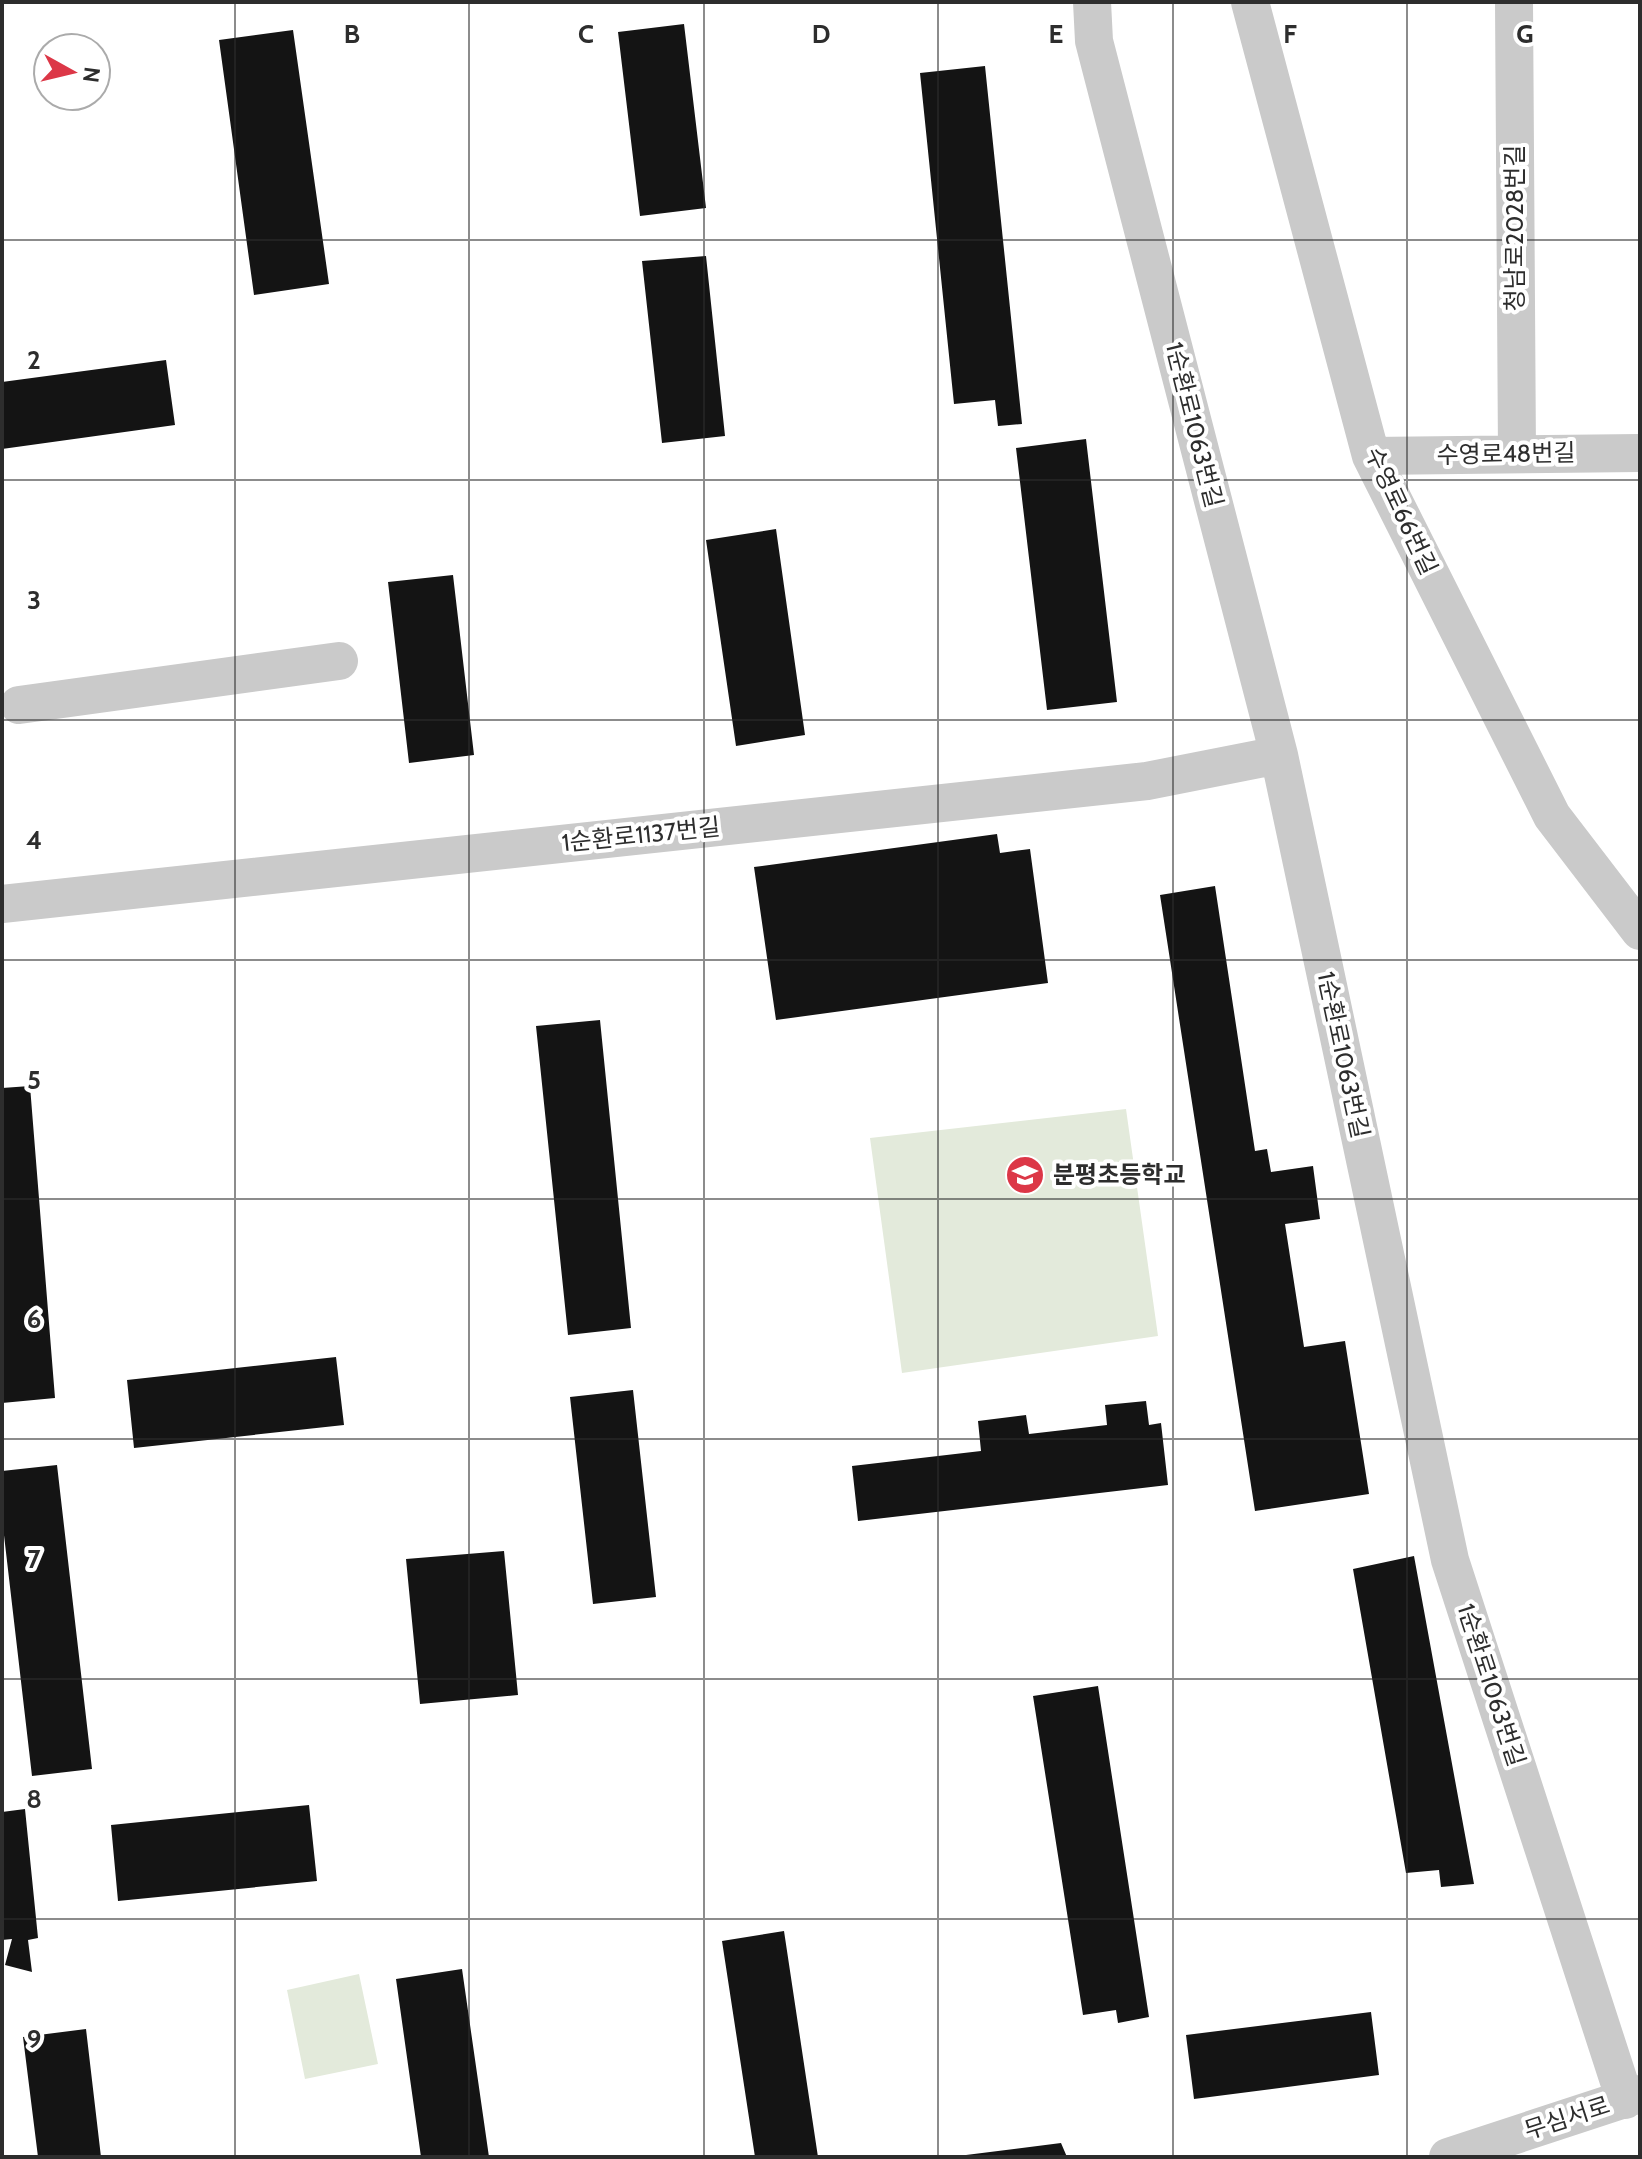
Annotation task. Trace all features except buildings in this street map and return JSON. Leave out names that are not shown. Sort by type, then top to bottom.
[{"type":"street","name":"1순환로1063번길","points":[[1092,2],[1094,41],[1279,755],[1450,1560],[1633,2097]]},
{"type":"street","name":"수영로66번길","points":[[1250,2],[1371,456],[1552,816],[1640,931]]},
{"type":"street","name":"청남로2028번길","points":[[1514,2],[1517,454]]},
{"type":"street","name":"수영로48번길","points":[[1371,456],[1640,453]]},
{"type":"street","points":[[19,705],[339,661]]},
{"type":"street","name":"1순환로1137번길","points":[[2,904],[1147,781],[1279,755]]},
{"type":"street","name":"무심서로","points":[[1448,2157],[1633,2097]]},
{"type":"green space","points":[[1126,1109],[1158,1336],[902,1373],[870,1138]]},
{"type":"green space","points":[[359,1974],[378,2064],[305,2079],[287,1990]]},
{"type":"place","name":"분평초등학교","points":[[1025,1175]]}]
